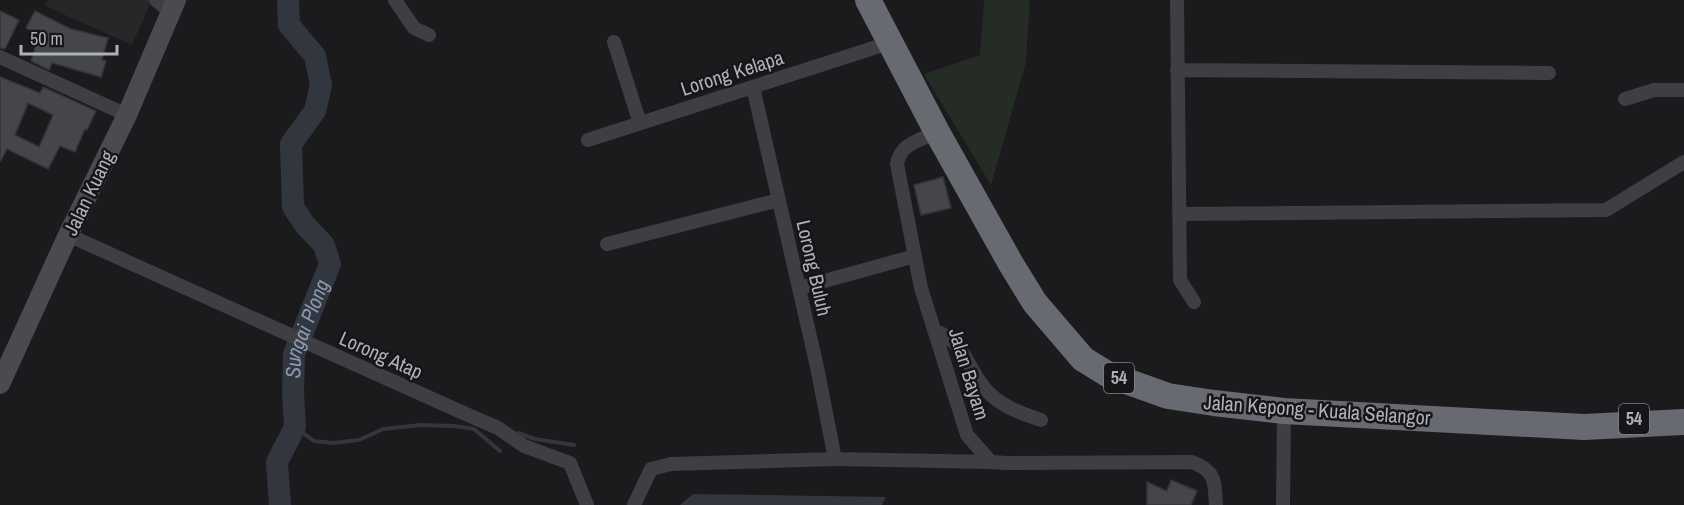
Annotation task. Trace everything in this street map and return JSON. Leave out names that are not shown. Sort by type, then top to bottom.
[{"type":"highway","name":"Jalan Kepong - Kuala Selangor","points":[[868,0],[937,132],[1035,303],[1083,359],[1109,375],[1168,396],[1284,411],[1584,427],[1684,422]]},
{"type":"highway","name":"Jalan Kepong - Kuala Selangor","points":[[1584,427],[1684,408]]},
{"type":"main road","name":"Jalan Kuang","points":[[0,384],[68,235],[127,115],[173,7]]},
{"type":"street","points":[[156,0],[162,7],[173,7]]},
{"type":"street","points":[[395,0],[414,28],[429,35]]},
{"type":"street","points":[[1176,0],[1180,280],[1194,302]]},
{"type":"street","points":[[614,42],[640,123]]},
{"type":"street","name":"Lorong Kelapa","points":[[588,140],[889,43]]},
{"type":"street","points":[[0,57],[127,115]]},
{"type":"street","points":[[1178,70],[1549,73]]},
{"type":"street","name":"Lorong Buluh","points":[[753,87],[835,459]]},
{"type":"street","points":[[1624,99],[1654,90],[1684,90]]},
{"type":"street","name":"Jalan Bayam","points":[[937,132],[909,145],[898,156],[897,164],[921,288],[967,435],[991,462]]},
{"type":"street","points":[[1180,214],[1606,210],[1684,162]]},
{"type":"street","points":[[607,244],[779,200]]},
{"type":"street","name":"Lorong Atap","points":[[68,235],[498,428],[524,446],[570,463],[586,505]]},
{"type":"street","points":[[799,288],[915,256]]},
{"type":"street","points":[[936,331],[950,338],[962,351],[986,390],[1001,404],[1041,420]]},
{"type":"street","points":[[1283,505],[1284,411]]},
{"type":"street","points":[[634,505],[651,469],[671,464],[835,459],[1007,464],[1192,462],[1205,467],[1214,480],[1216,505]]},
{"type":"shaded area","points":[[48,0],[152,0],[132,45],[45,6]]},
{"type":"shaded area","points":[[984,0],[1030,0],[1026,62],[991,185],[924,74],[980,55]]},
{"type":"shaded area","points":[[693,494],[886,497],[882,505],[680,505]]},
{"type":"building","points":[[0,11],[19,20],[5,49],[0,48]]},
{"type":"building","points":[[35,11],[71,29],[108,38],[102,60],[106,61],[101,77],[52,63],[49,70],[31,61],[39,35],[26,28]]},
{"type":"building","points":[[0,77],[40,93],[43,87],[96,111],[75,152],[60,146],[48,169],[7,149],[0,162]],"holes":[[[28,103],[53,115],[39,147],[15,135]]]},
{"type":"building","points":[[943,177],[951,208],[921,215],[914,185]]},
{"type":"building","points":[[1171,480],[1197,491],[1191,505],[1147,505],[1147,482],[1167,491]]},
{"type":"waterway","name":"Sungai Plong","points":[[280,505],[277,462],[295,427],[294,354],[330,264],[324,245],[305,225],[293,207],[291,144],[315,111],[321,85],[315,56],[289,25],[288,0]]},
{"type":"waterway","points":[[295,427],[314,441],[333,443],[359,440],[383,429],[421,425],[454,426],[474,429],[500,451]]},
{"type":"waterway","points":[[514,436],[518,433],[535,439],[574,445]]}]
